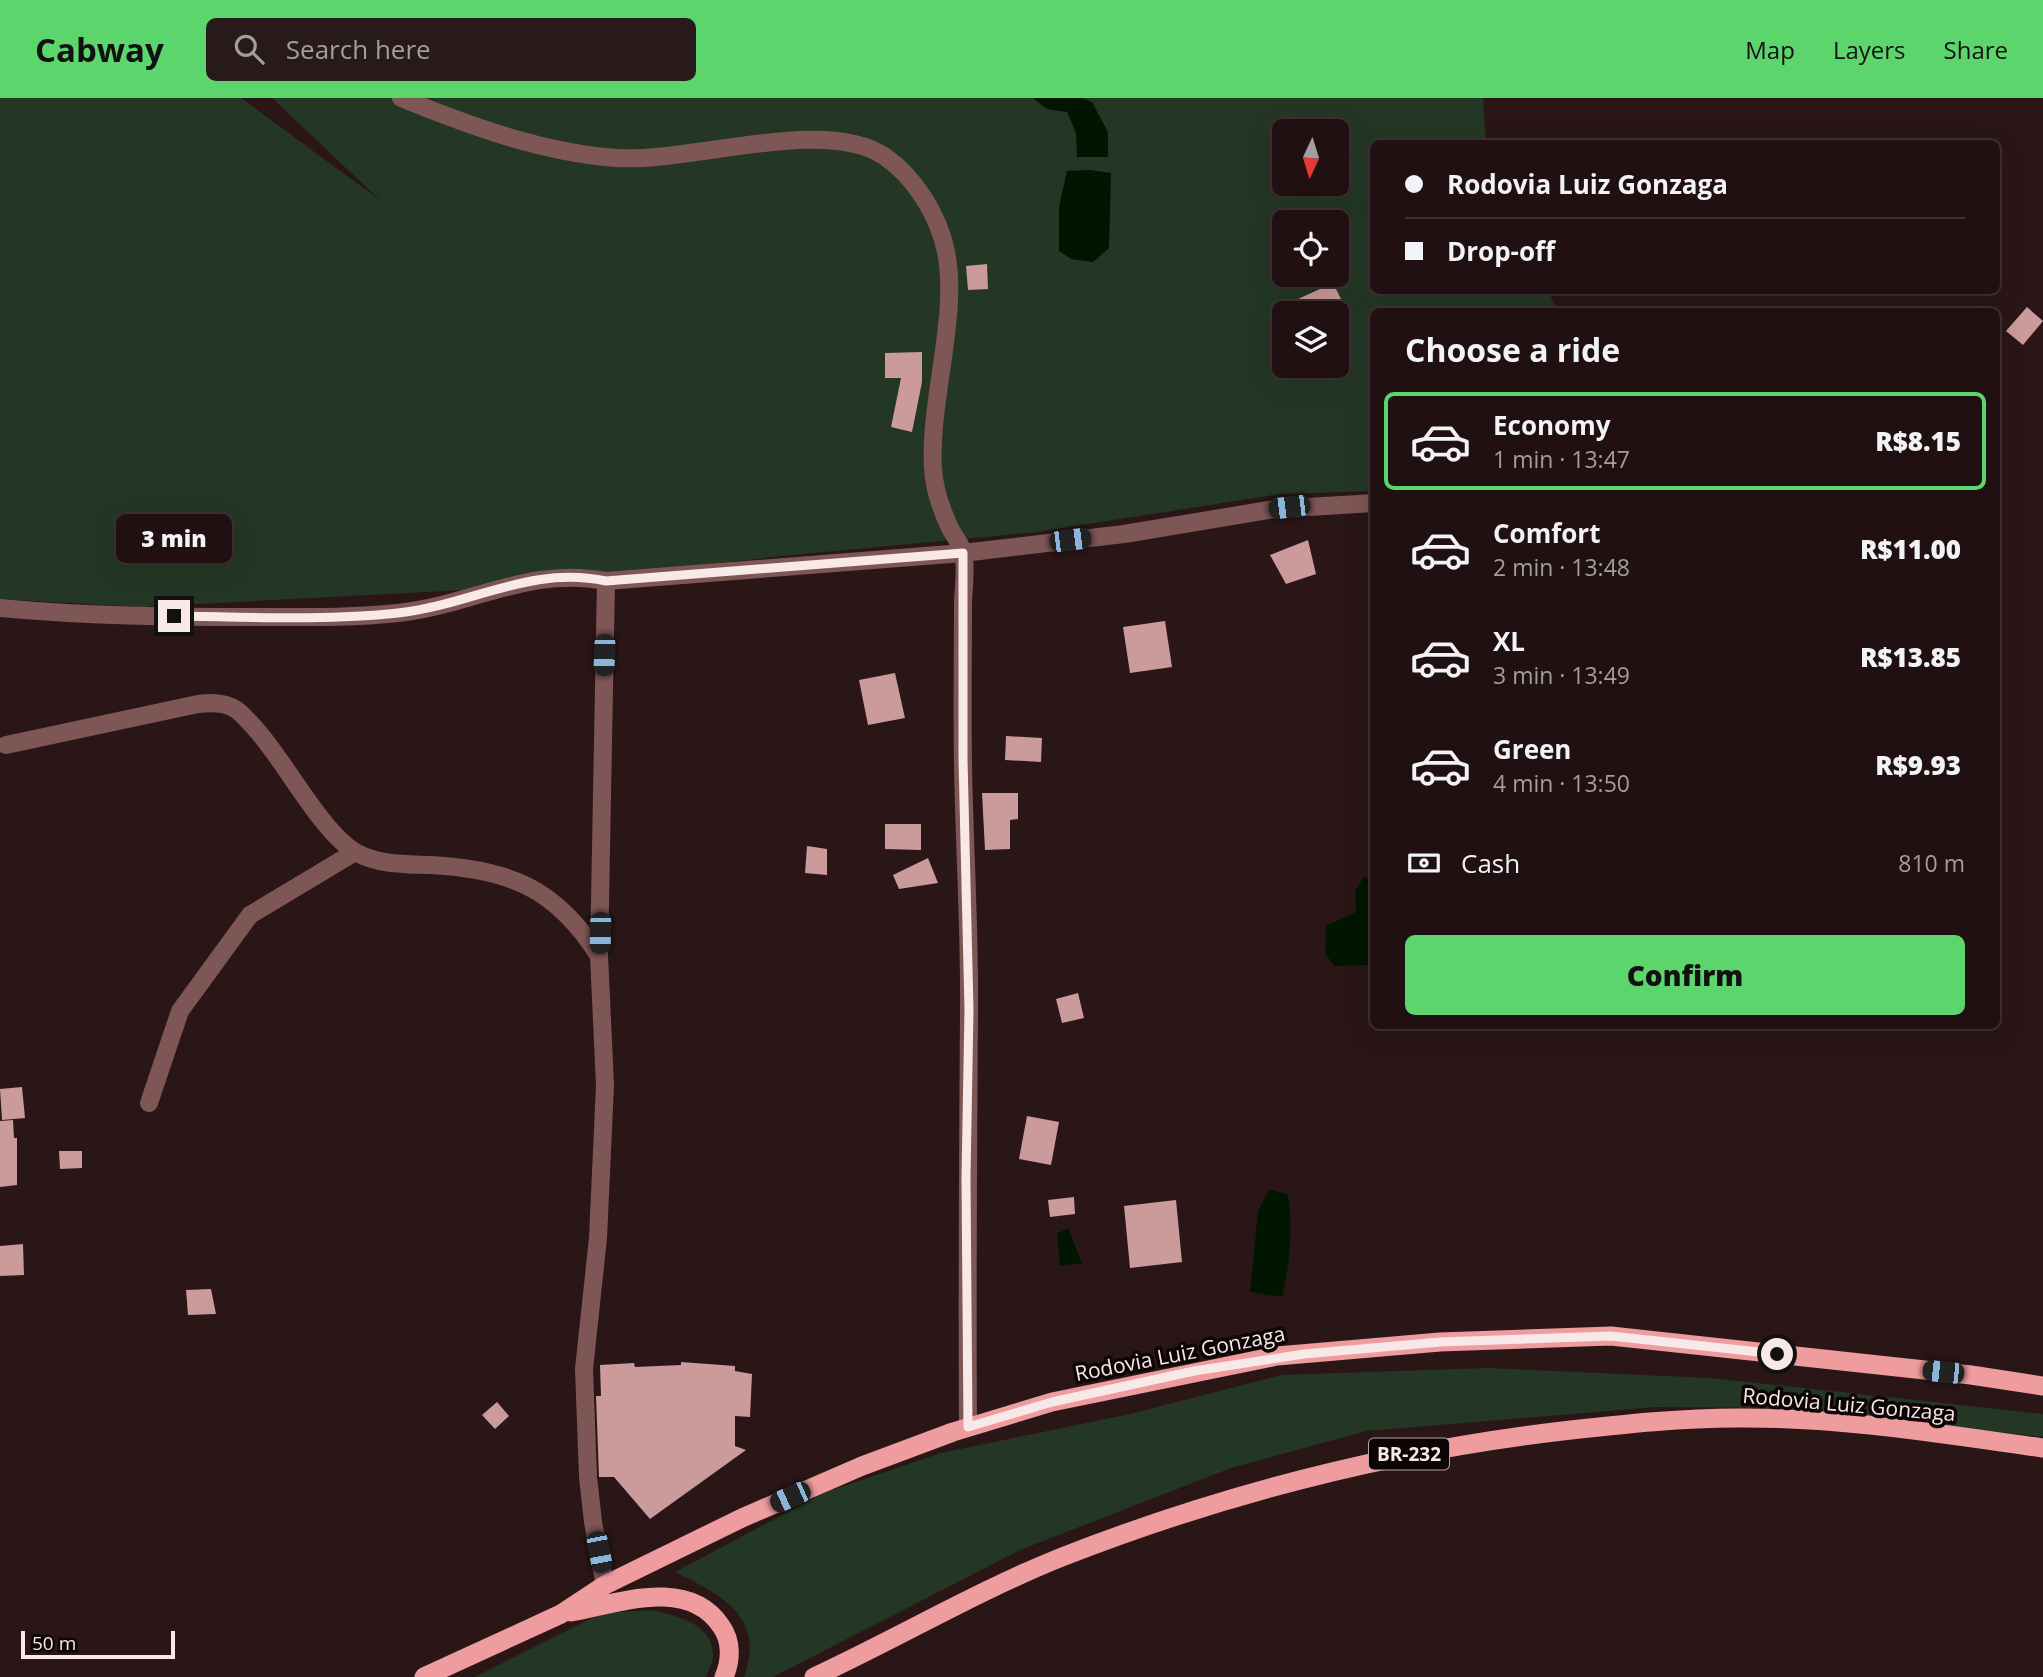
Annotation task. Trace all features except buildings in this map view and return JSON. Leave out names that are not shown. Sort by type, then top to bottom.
[{"type":"highway","name":"Rodovia Luiz Gonzaga","points":[[424,1677],[561,1614],[605,1585],[742,1518],[838,1476],[968,1427],[1052,1402],[1277,1356],[1453,1341],[1611,1336],[1971,1375],[2043,1386]]},
{"type":"highway","name":"Rodovia Luiz Gonzaga","points":[[814,1677],[938,1614],[1059,1558],[1172,1516],[1306,1476],[1382,1458],[1534,1434],[1650,1422],[1737,1418],[1813,1420],[2043,1448]]},
{"type":"highway","points":[[561,1614],[641,1598],[668,1597],[688,1600],[708,1610],[723,1629],[729,1644],[729,1665],[724,1677]]},
{"type":"street","points":[[401,98],[464,123],[518,139],[572,152],[618,158],[684,155],[791,141],[853,142],[885,157],[910,180],[941,232],[947,257],[948,283],[934,421],[933,473],[938,500],[963,553],[963,759],[969,1009],[966,1178],[968,1427]]},
{"type":"street","points":[[0,608],[80,615],[352,617],[456,604],[521,581],[543,577],[566,575],[606,581],[963,553],[1124,534],[1304,505],[1370,503]]},
{"type":"street","points":[[605,1585],[588,1477],[584,1369],[598,1238],[605,1085],[599,956],[606,581]]},
{"type":"street","points":[[6,745],[198,704],[220,703],[232,706],[274,748],[337,837],[355,852],[376,861],[485,870],[517,880],[564,910],[582,928],[599,956]]},
{"type":"street","points":[[149,1103],[180,1011],[250,915],[355,852]]},
{"type":"shaded area","points":[[0,98],[241,98],[381,201],[272,98],[1483,98],[1486,140],[1370,140],[1370,294],[1550,294],[1556,308],[1370,308],[1370,491],[1280,494],[1037,532],[782,556],[502,588],[141,607],[0,599]]},
{"type":"shaded area","points":[[1033,98],[1082,98],[1092,102],[1108,132],[1108,157],[1077,157],[1076,133],[1067,112],[1047,109]]},
{"type":"shaded area","points":[[1067,171],[1111,173],[1109,248],[1093,262],[1071,259],[1059,251],[1059,207]]},
{"type":"shaded area","points":[[1364,877],[1370,881],[1368,965],[1334,966],[1325,953],[1326,926],[1356,912],[1355,891]]},
{"type":"shaded area","points":[[1269,1190],[1288,1194],[1290,1246],[1282,1297],[1250,1292],[1258,1211]]},
{"type":"shaded area","points":[[1068,1228],[1082,1264],[1060,1265],[1057,1234]]},
{"type":"shaded area","points":[[1487,1368],[1710,1378],[2043,1414],[2043,1437],[1786,1408],[1656,1407],[1366,1431],[1231,1468],[1020,1550],[773,1677],[744,1677],[749,1656],[749,1638],[744,1623],[723,1599],[675,1572],[826,1492],[941,1453],[1130,1414],[1282,1375]]},
{"type":"shaded area","points":[[652,1610],[682,1618],[707,1636],[712,1645],[713,1656],[706,1677],[475,1677],[602,1613]]},
{"type":"route","points":[[174,616],[352,617],[456,604],[521,581],[543,577],[566,575],[606,581],[963,553],[963,759],[969,1009],[966,1178],[968,1427],[1052,1402],[1277,1356],[1440,1342],[1611,1336],[1777,1354]]}]
